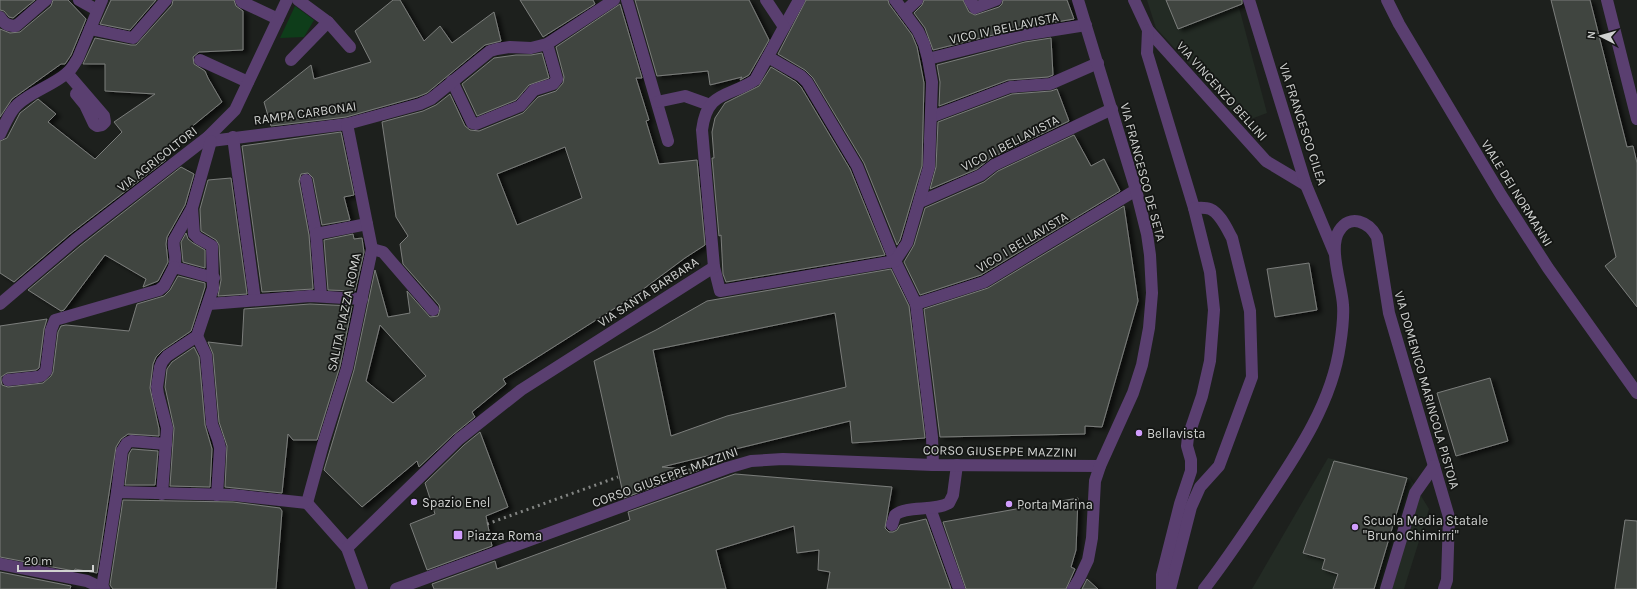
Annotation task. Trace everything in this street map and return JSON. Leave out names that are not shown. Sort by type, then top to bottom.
[{"type":"street","points":[[1,21],[9,26],[16,26],[46,0]]},
{"type":"street","points":[[0,134],[10,113],[16,106],[24,99],[67,73],[78,58],[99,5],[79,0]]},
{"type":"street","points":[[90,29],[133,38],[166,0]]},
{"type":"street","points":[[241,0],[242,2],[278,19]]},
{"type":"street","name":"VIA AGRICOLTORI","points":[[0,304],[75,240],[209,139],[235,110],[287,0]]},
{"type":"street","points":[[298,0],[328,22],[350,47]]},
{"type":"street","name":"RAMPA CARBONAI","points":[[209,139],[347,124],[420,104],[431,99],[490,51],[497,48],[531,48],[547,44],[614,0]]},
{"type":"street","points":[[627,0],[668,141]]},
{"type":"street","points":[[766,0],[784,28]]},
{"type":"street","points":[[657,102],[685,96],[710,105],[720,96],[748,85],[755,80],[799,0]]},
{"type":"street","points":[[714,267],[720,291],[895,261],[907,243],[929,167],[932,82],[928,59],[918,31],[895,0]]},
{"type":"street","points":[[904,12],[918,0]]},
{"type":"street","points":[[972,4],[996,0]]},
{"type":"street","name":"VIA FRANCESCO DE SETA","points":[[1073,589],[1088,560],[1092,538],[1095,481],[1100,466],[1133,393],[1142,365],[1149,328],[1152,293],[1150,255],[1147,234],[1136,190],[1078,0]]},
{"type":"street","name":"VIA VINCENZO BELLINI","points":[[1134,0],[1148,30],[1266,161],[1306,184]]},
{"type":"street","name":"VIA FRANCESCO CILEA","points":[[1249,0],[1306,184],[1335,255]]},
{"type":"street","name":"VIALE DEI NORMANNI","points":[[1387,0],[1399,24],[1501,195],[1548,268],[1637,393]]},
{"type":"street","points":[[1607,0],[1637,119]]},
{"type":"street","points":[[291,60],[328,22]]},
{"type":"street","name":"VICO IV BELLAVISTA","points":[[928,59],[1023,36],[1086,25]]},
{"type":"street","points":[[1148,30],[1147,53],[1194,208],[1210,272],[1214,310],[1210,361],[1204,389],[1188,437],[1188,446],[1192,460],[1191,471],[1180,504],[1162,575],[1162,589]]},
{"type":"street","points":[[452,81],[472,124],[476,124],[520,106],[534,90],[553,84],[557,79],[547,44]]},
{"type":"street","points":[[768,57],[801,76],[807,82],[857,166],[895,261],[916,304],[932,437],[933,465]]},
{"type":"street","points":[[200,60],[248,82]]},
{"type":"street","points":[[931,116],[1010,87],[1050,84],[1098,62]]},
{"type":"street","points":[[67,73],[104,116],[105,122],[102,125],[97,126],[94,124],[85,105],[76,94]]},
{"type":"street","name":"VIA SANTA BARBARA","points":[[347,548],[459,439],[521,390],[714,267],[702,130],[710,105]]},
{"type":"street","name":"VICO II BELLAVISTA","points":[[920,202],[981,175],[994,164],[1112,109]]},
{"type":"street","name":"SALITA PIAZZA ROMA","points":[[307,503],[324,441],[347,368],[372,249],[347,124]]},
{"type":"street","points":[[233,137],[255,300]]},
{"type":"street","points":[[8,380],[38,377],[46,371],[51,330],[55,320],[158,290],[164,286],[174,267],[176,257],[173,244],[175,236],[192,208],[209,139]]},
{"type":"street","points":[[306,180],[316,234],[321,296]]},
{"type":"street","name":"VICO I BELLAVISTA","points":[[916,304],[984,282],[1136,190]]},
{"type":"street","points":[[162,494],[166,444],[166,420],[158,394],[160,367],[167,356],[197,336],[209,304],[213,288],[214,278],[212,246],[194,234],[192,208]]},
{"type":"street","points":[[1170,589],[1191,507],[1200,487],[1219,466],[1249,386],[1252,373],[1250,311],[1232,238],[1215,212],[1206,208],[1194,208]]},
{"type":"street","name":"VIA DOMENICO MARINCOLA PISTOIA","points":[[1204,589],[1225,561],[1295,456],[1322,406],[1332,378],[1340,345],[1344,306],[1335,255],[1336,241],[1338,232],[1350,221],[1358,221],[1367,224],[1377,237],[1389,313],[1449,517],[1447,580],[1444,589]]},
{"type":"street","points":[[316,234],[367,224]]},
{"type":"street","points":[[372,249],[383,252],[433,310]]},
{"type":"street","points":[[174,267],[214,278]]},
{"type":"street","points":[[209,304],[321,296],[362,298]]},
{"type":"street","points":[[197,336],[206,355],[212,424],[220,448],[217,495]]},
{"type":"street","points":[[0,564],[80,584],[103,588],[122,451],[127,443],[131,441],[166,444]]},
{"type":"street","name":"CORSO GIUSEPPE MAZZINI","points":[[396,589],[727,468],[751,461],[783,459],[957,466],[1100,466]]},
{"type":"street","points":[[892,525],[895,515],[901,512],[945,505],[951,500],[957,466]]},
{"type":"street","points":[[1386,589],[1415,493],[1434,466]]},
{"type":"street","points":[[117,492],[217,495],[307,503],[347,548],[362,589]]},
{"type":"street","points":[[930,508],[959,589]]},
{"type":"shaded area","points":[[1147,0],[1237,0],[1267,113],[1243,122],[1156,28]]},
{"type":"shaded area","name":"Scuola Media Statale \"Bruno Chimirri\"","points":[[1328,458],[1410,478],[1429,509],[1404,589],[1252,589]]},
{"type":"green space","points":[[295,6],[314,20],[304,37],[280,38]]},
{"type":"building","points":[[0,0],[35,0],[13,18],[9,17],[4,11],[0,10]]},
{"type":"building","points":[[53,0],[68,0],[86,19],[71,55],[65,64],[61,64],[12,99],[0,117],[0,29],[10,33],[20,32],[51,6]]},
{"type":"building","points":[[111,0],[156,0],[130,30],[100,24]]},
{"type":"building","points":[[173,0],[234,0],[236,6],[243,11],[243,50],[199,52],[193,57],[194,64],[205,71],[222,102],[157,155],[166,160],[70,234],[14,282],[0,273],[0,141],[7,138],[20,113],[38,99],[56,114],[48,122],[95,159],[122,132],[114,122],[155,94],[105,91],[105,64],[83,64],[95,38],[136,45],[172,5]]},
{"type":"building","points":[[393,0],[400,0],[424,41],[440,26],[452,43],[494,12],[501,41],[485,45],[427,93],[417,97],[346,117],[271,126],[264,102],[311,65],[314,79],[371,62],[355,31]]},
{"type":"building","points":[[520,0],[593,0],[595,4],[543,37]]},
{"type":"building","points":[[635,0],[749,0],[769,40],[749,75],[740,80],[742,77],[710,85],[708,71],[657,76]]},
{"type":"building","points":[[806,0],[888,0],[889,4],[912,35],[917,47],[924,83],[922,166],[900,240],[897,245],[864,163],[813,78],[805,70],[778,54]]},
{"type":"building","points":[[924,0],[963,0],[969,12],[975,15],[999,7],[1003,0],[1067,0],[1074,19],[1021,28],[933,50],[925,28],[914,13],[922,5]]},
{"type":"building","points":[[1166,0],[1242,0],[1242,4],[1178,29]]},
{"type":"building","points":[[1551,0],[1590,0],[1627,147],[1633,146],[1637,163],[1637,307],[1605,266],[1616,257]]},
{"type":"building","points":[[620,4],[642,78],[636,78],[649,120],[646,121],[659,164],[697,160],[705,245],[634,296],[503,379],[506,384],[472,412],[475,417],[454,434],[419,467],[417,461],[362,507],[324,470],[354,370],[375,270],[388,317],[410,313],[407,291],[430,317],[438,316],[440,309],[439,305],[403,264],[400,244],[408,236],[396,217],[382,122],[423,111],[436,105],[450,94],[465,126],[470,130],[479,131],[523,113],[538,97],[556,91],[563,83],[564,77],[556,47]],"holes":[[[565,147],[582,198],[517,225],[497,174]],[[380,325],[426,376],[393,403],[366,381]]]},
{"type":"building","points":[[1051,38],[1053,75],[1048,77],[1008,80],[939,106],[940,82],[937,65],[1025,42]]},
{"type":"building","points":[[542,53],[549,78],[529,85],[516,100],[477,116],[462,84],[494,58]]},
{"type":"building","points":[[771,67],[796,82],[801,87],[850,169],[885,255],[726,282],[723,274],[721,235],[719,236],[712,158],[714,158],[712,132],[715,118],[725,103],[759,86]]},
{"type":"building","points":[[1057,89],[1069,121],[991,158],[977,169],[930,189],[936,167],[938,122],[1012,94],[1051,91]]},
{"type":"building","points":[[341,132],[354,195],[344,197],[350,220],[322,225],[313,178],[308,173],[301,174],[299,181],[309,235],[313,289],[262,292],[242,146]]},
{"type":"building","points":[[1074,135],[1091,166],[1104,159],[1120,191],[981,275],[920,295],[904,262],[914,245],[925,208],[984,182],[998,171]]},
{"type":"building","points":[[181,167],[194,174],[185,205],[167,237],[166,244],[168,262],[158,281],[143,287],[146,279],[105,255],[64,310],[61,311],[28,290],[80,246]]},
{"type":"building","points":[[231,178],[247,294],[218,296],[221,280],[219,245],[216,240],[201,231],[200,209],[208,180]]},
{"type":"building","points":[[1124,206],[1138,301],[1102,427],[1085,426],[1085,434],[940,437],[924,309],[988,288]]},
{"type":"building","points":[[186,233],[188,239],[205,250],[205,268],[183,262],[181,242]]},
{"type":"building","points":[[353,234],[354,239],[362,238],[364,252],[355,291],[328,290],[324,240]]},
{"type":"building","points":[[1309,263],[1317,310],[1275,317],[1267,269]]},
{"type":"building","points":[[891,269],[909,306],[925,438],[852,443],[850,421],[662,467],[699,470],[624,498],[594,361],[656,330],[707,301]],"holes":[[[835,313],[846,387],[727,416],[671,436],[653,350]]]},
{"type":"building","points":[[178,276],[205,283],[205,287],[191,331],[163,350],[156,357],[153,364],[150,388],[159,429],[159,436],[128,434],[121,439],[116,447],[97,573],[75,569],[74,571],[0,557],[0,326],[47,319],[44,329],[39,368],[36,370],[7,373],[1,377],[2,385],[8,387],[43,383],[51,376],[53,372],[58,332],[61,326],[66,325],[129,331],[137,304],[164,296],[170,290]]},
{"type":"building","points":[[310,304],[352,306],[340,366],[317,440],[293,440],[288,434],[282,493],[225,487],[227,446],[219,422],[213,354],[208,342],[242,346],[244,309]]},
{"type":"building","points":[[194,347],[199,357],[205,425],[212,449],[210,487],[170,486],[174,428],[165,387],[167,369],[172,362]]},
{"type":"building","points":[[1490,378],[1508,441],[1456,456],[1437,393]]},
{"type":"building","points":[[480,432],[508,507],[486,516],[492,546],[427,570],[410,524],[435,514],[425,483],[464,445]]},
{"type":"building","points":[[132,449],[158,451],[155,485],[125,485],[129,454]]},
{"type":"building","points":[[1334,461],[1407,478],[1374,589],[1333,589],[1338,574],[1322,569],[1325,559],[1303,553]]},
{"type":"building","points":[[735,474],[892,487],[885,528],[889,532],[893,532],[897,530],[900,525],[926,519],[951,589],[827,589],[830,572],[818,570],[819,550],[797,553],[794,526],[716,550],[726,589],[434,589],[432,584],[495,561],[497,569],[630,520],[628,512]]},
{"type":"building","points":[[1078,498],[1076,550],[1071,567],[1075,569],[1066,589],[966,589],[943,522]]},
{"type":"building","points":[[123,500],[233,502],[280,508],[282,511],[276,589],[113,589],[110,585]]},
{"type":"building","points":[[1625,520],[1637,521],[1637,589],[1615,589]]},
{"type":"building","points":[[0,572],[71,586],[70,589],[0,589]]},
{"type":"building","points":[[1087,579],[1098,589],[1082,589]]},
{"type":"railway","points":[[487,524],[618,477]]},
{"type":"place","name":"Bellavista","points":[[1139,433]]},
{"type":"place","name":"Spazio Enel","points":[[414,502]]},
{"type":"place","name":"Porta Marina","points":[[1009,504]]},
{"type":"place","name":"Scuola Media Statale \"Bruno Chimirri\"","points":[[1355,527]]},
{"type":"place","name":"Piazza Roma","points":[[458,535]]}]
